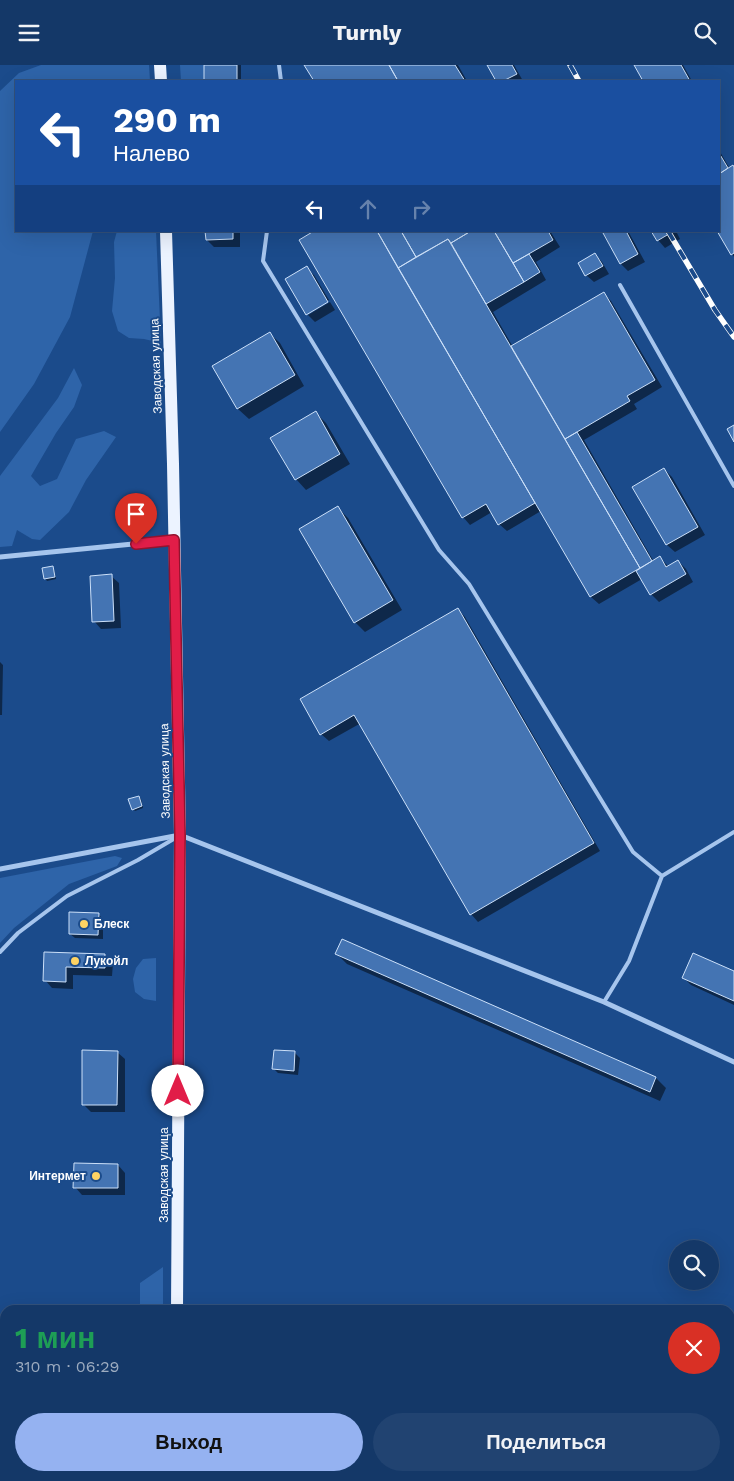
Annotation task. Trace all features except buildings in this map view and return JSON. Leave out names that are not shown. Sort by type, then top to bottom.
[{"type":"main road","points":[[160,65],[161,80]]},
{"type":"main road","name":"Заводская улица","points":[[166,232],[180,835],[177,1305]]},
{"type":"street","points":[[0,557],[174,540]]},
{"type":"street","points":[[0,869],[180,835],[604,1002],[734,1062]]},
{"type":"lane","points":[[279,65],[281,80]]},
{"type":"lane","points":[[266,232],[264,261],[439,550],[469,584],[633,852],[662,876]]},
{"type":"lane","points":[[620,285],[734,486]]},
{"type":"lane","points":[[604,1002],[629,961],[662,876],[734,832]]},
{"type":"lane","points":[[0,952],[18,933],[68,896],[138,860],[180,835]]},
{"type":"shaded area","points":[[41,65],[149,65],[150,80],[15,80],[15,232],[93,232],[70,317],[34,384],[0,432],[0,91],[19,73]]},
{"type":"shaded area","points":[[180,65],[204,65],[204,80],[181,80]]},
{"type":"shaded area","points":[[117,232],[156,232],[161,343],[129,338],[118,331],[112,311],[115,278],[114,242]]},
{"type":"shaded area","points":[[74,368],[82,385],[74,407],[56,433],[31,476],[40,486],[57,479],[76,439],[104,431],[116,437],[86,480],[69,512],[40,540],[32,539],[17,530],[12,546],[0,547],[0,476],[58,398]]},
{"type":"shaded area","points":[[115,856],[122,858],[117,866],[69,884],[14,928],[0,943],[0,878]]},
{"type":"shaded area","points":[[156,958],[156,1001],[144,999],[135,992],[133,979],[136,968],[143,959]]},
{"type":"shaded area","points":[[163,1267],[163,1305],[140,1305],[140,1283]]},
{"type":"railway","points":[[570,65],[578,80]]},
{"type":"railway","points":[[669,232],[715,310],[734,337]]},
{"type":"place","name":"Блеск","points":[[84,924]]},
{"type":"place","name":"Лукойл","points":[[75,961]]},
{"type":"place","name":"Интермет","points":[[96,1176]]},
{"type":"route","points":[[136,544],[174,540],[180,835],[178,1091]]}]
